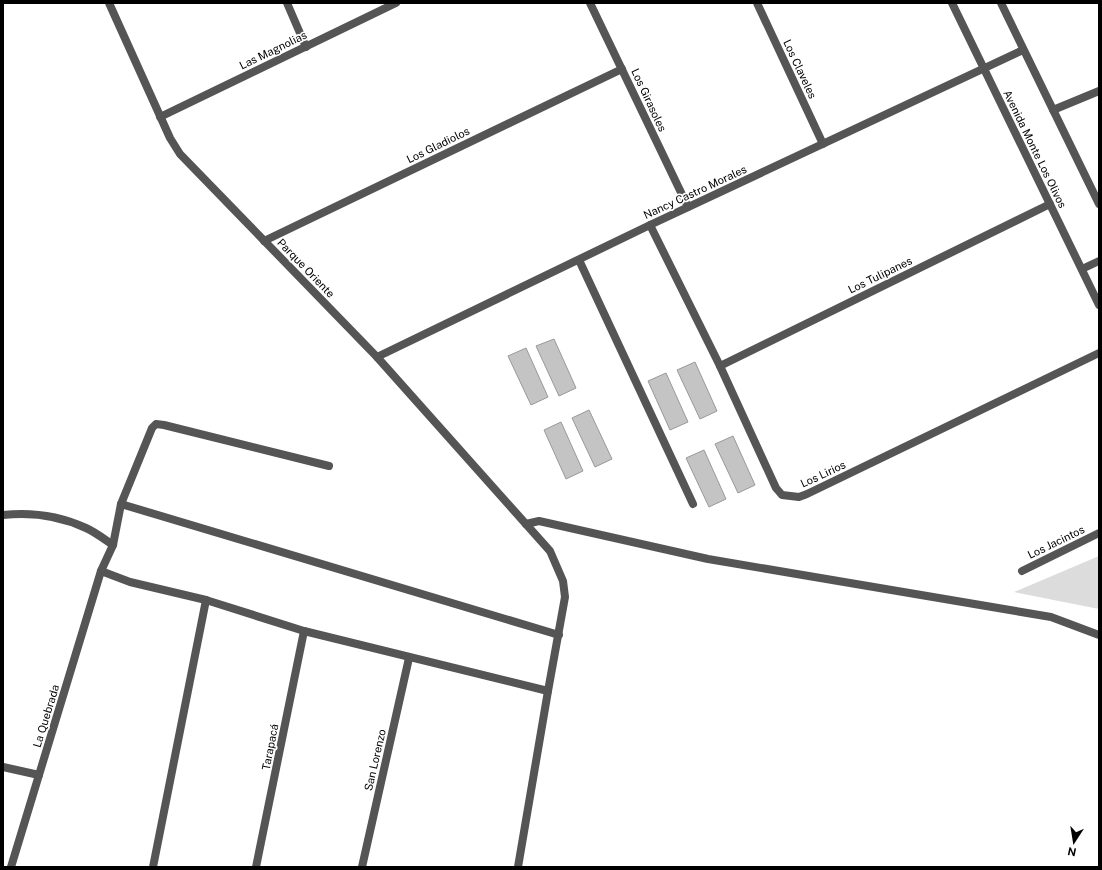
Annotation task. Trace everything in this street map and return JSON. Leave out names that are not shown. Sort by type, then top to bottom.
[{"type":"street","name":"Parque Oriente","points":[[109,3],[160,117],[180,154],[377,357],[550,552],[563,581],[565,597],[518,867]]},
{"type":"street","points":[[287,3],[306,47]]},
{"type":"street","name":"Las Magnolias","points":[[160,117],[396,3]]},
{"type":"street","name":"Los Girasoles","points":[[590,3],[688,207]]},
{"type":"street","name":"Los Claveles","points":[[757,3],[823,144]]},
{"type":"street","name":"Avenida Monte Los Olivos","points":[[952,3],[1099,305]]},
{"type":"street","points":[[1001,3],[1099,204]]},
{"type":"street","name":"Nancy Castro Morales","points":[[377,357],[650,225],[1024,50]]},
{"type":"street","name":"Los Gladiolos","points":[[264,241],[622,69]]},
{"type":"street","points":[[1053,110],[1099,91]]},
{"type":"street","name":"Los Tulipanes","points":[[720,366],[1050,204]]},
{"type":"street","name":"Los Lirios","points":[[650,225],[720,366],[776,488],[782,495],[799,497],[1099,353]]},
{"type":"street","points":[[578,260],[693,504]]},
{"type":"street","points":[[1082,269],[1099,261]]},
{"type":"street","name":"La Quebrada","points":[[11,867],[101,572],[113,545],[121,504],[152,428],[156,424],[329,466]]},
{"type":"street","points":[[121,504],[559,635]]},
{"type":"street","points":[[3,515],[27,513],[58,518],[87,528],[113,545]]},
{"type":"street","points":[[526,524],[539,521],[708,559],[1051,617],[1099,635]]},
{"type":"street","name":"Los Jacintos","points":[[1022,571],[1099,533]]},
{"type":"street","points":[[101,572],[130,582],[206,600],[304,631],[409,658],[548,690]]},
{"type":"street","points":[[153,867],[206,600]]},
{"type":"street","name":"Tarapacá","points":[[256,867],[304,631]]},
{"type":"street","name":"San Lorenzo","points":[[362,867],[409,658]]},
{"type":"street","points":[[3,767],[39,776]]},
{"type":"shaded area","points":[[1099,556],[1099,609],[1014,592]]},
{"type":"building","points":[[554,339],[576,388],[559,396],[536,346]]},
{"type":"building","points":[[526,348],[548,397],[531,405],[508,356]]},
{"type":"building","points":[[695,362],[717,411],[700,419],[677,370]]},
{"type":"building","points":[[666,373],[688,422],[670,430],[648,381]]},
{"type":"building","points":[[589,410],[612,459],[595,467],[572,418]]},
{"type":"building","points":[[561,422],[583,471],[566,479],[544,430]]},
{"type":"building","points":[[733,436],[755,485],[738,493],[715,444]]},
{"type":"building","points":[[704,450],[726,499],[709,507],[686,458]]}]
